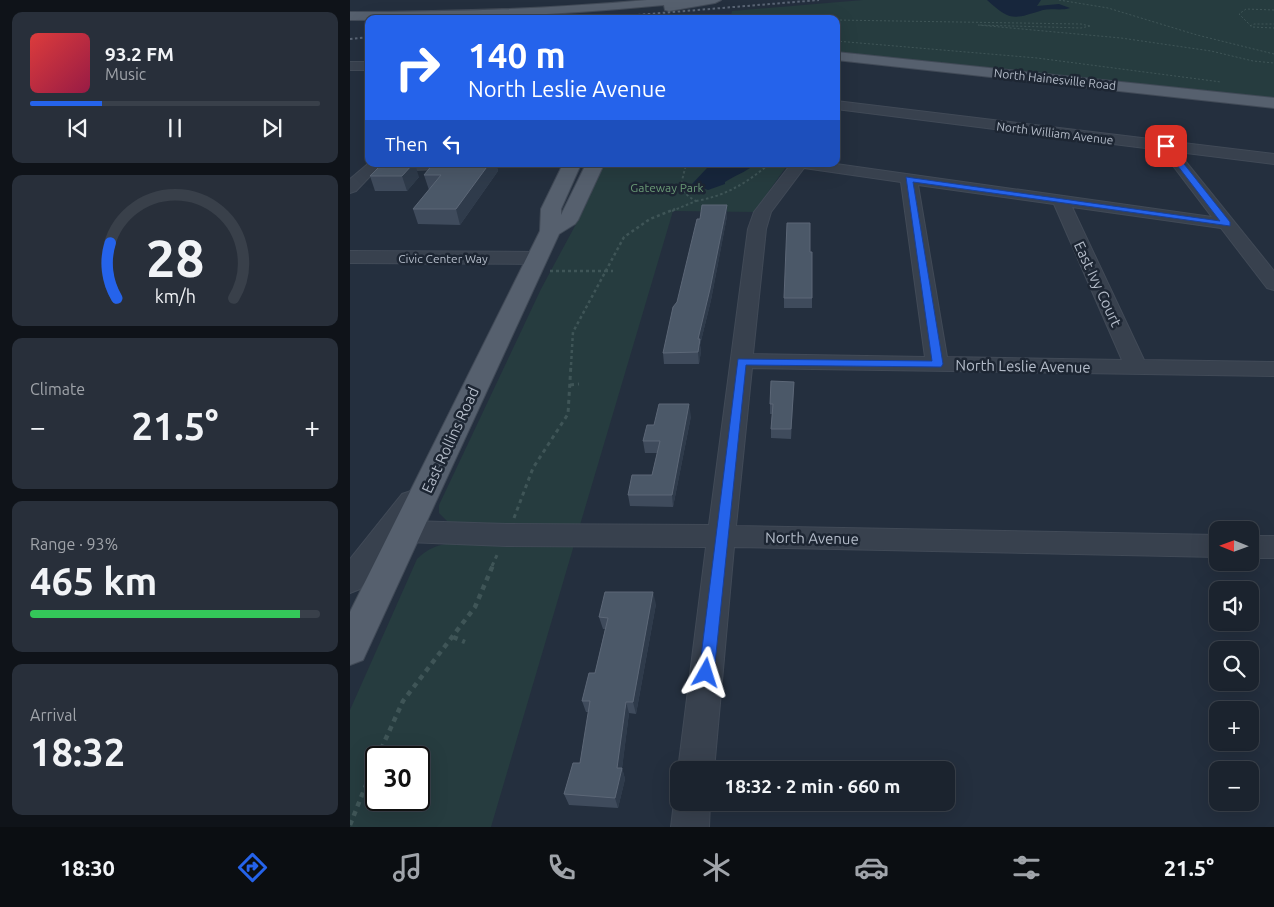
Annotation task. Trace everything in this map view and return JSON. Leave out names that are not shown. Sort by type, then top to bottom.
[{"type":"main road","points":[[566,11],[685,0]]},
{"type":"main road","points":[[466,15],[651,9],[715,0]]},
{"type":"main road","points":[[514,15],[547,11]]},
{"type":"main road","points":[[350,16],[365,16]]},
{"type":"main road","points":[[350,22],[365,22]]},
{"type":"main road","name":"North Hainesville Road","points":[[840,56],[1274,103]]},
{"type":"main road","name":"East Rollins Road","points":[[350,649],[442,459],[543,265],[550,231],[551,209],[571,167]]},
{"type":"main road","name":"East Rollins Road","points":[[550,231],[568,220],[594,167]]},
{"type":"street","points":[[350,66],[365,66]]},
{"type":"street","name":"North William Avenue","points":[[840,105],[1274,160]]},
{"type":"street","points":[[1166,146],[1274,284]]},
{"type":"street","points":[[350,167],[365,166]]},
{"type":"street","points":[[350,188],[371,167]]},
{"type":"street","points":[[697,761],[757,229],[763,212],[797,167]]},
{"type":"street","points":[[826,167],[1227,224]]},
{"type":"street","points":[[909,179],[938,364]]},
{"type":"street","name":"East Ivy Court","points":[[1060,200],[1136,367]]},
{"type":"street","name":"Civic Center Way","points":[[350,257],[482,258],[543,265]]},
{"type":"street","name":"North Leslie Avenue","points":[[741,361],[1274,369]]},
{"type":"street","points":[[350,581],[442,459]]},
{"type":"street","name":"North Avenue","points":[[407,531],[506,535],[721,536],[1209,546]]},
{"type":"street","points":[[1259,547],[1274,547]]},
{"type":"street","points":[[690,827],[691,811]]},
{"type":"path","points":[[1059,0],[1125,13],[1198,35],[1274,54]]},
{"type":"path","points":[[1274,10],[1243,9],[1240,17],[1250,26],[1274,28]]},
{"type":"path","points":[[840,20],[1086,24],[1090,26],[1081,28],[978,25],[1114,37],[1199,49],[1248,60],[1274,63]]},
{"type":"path","points":[[1250,26],[1254,24],[1274,24]]},
{"type":"path","points":[[840,41],[1037,58],[1226,83]]},
{"type":"path","points":[[685,167],[681,187],[685,195],[696,201]]},
{"type":"path","points":[[511,525],[533,468],[568,414],[573,332],[620,242],[630,232],[662,213],[696,201],[729,193],[748,181],[764,167]]},
{"type":"path","points":[[543,265],[613,271]]},
{"type":"path","points":[[570,385],[579,384]]},
{"type":"path","points":[[382,746],[392,721],[404,701],[478,602],[501,545]]},
{"type":"path","points":[[452,637],[465,642]]},
{"type":"path","points":[[350,825],[365,788]]},
{"type":"green space","points":[[863,0],[1274,0],[1274,100],[840,52],[840,15],[731,15],[732,11]]},
{"type":"green space","name":"Gateway Park","points":[[603,167],[786,167],[754,212],[673,211],[580,525],[448,522],[439,513],[439,505],[541,289],[583,211]]},
{"type":"green space","points":[[452,543],[574,545],[491,827],[350,827],[350,710],[417,559],[437,546]]},
{"type":"water","points":[[987,0],[1041,0],[1037,6],[1059,4],[1070,8],[1046,9],[1013,17],[1002,12]]},
{"type":"water","points":[[707,168],[750,168],[725,182],[725,184],[708,190],[692,184]]},
{"type":"building","points":[[379,167],[410,167],[402,176],[370,176]]},
{"type":"building","points":[[431,167],[487,167],[456,209],[413,209],[441,175],[424,175]]},
{"type":"building","points":[[702,205],[727,205],[698,339],[700,339],[698,352],[663,353],[673,307],[677,302],[697,219],[700,219]]},
{"type":"building","points":[[787,223],[810,223],[812,298],[784,298]]},
{"type":"building","points":[[771,381],[794,382],[791,429],[771,429],[773,404],[770,404]]},
{"type":"building","points":[[659,404],[689,404],[672,495],[628,495],[632,475],[652,475],[660,441],[643,441],[647,425],[654,425]]},
{"type":"building","points":[[605,592],[653,592],[633,702],[626,702],[617,768],[622,768],[615,798],[564,794],[573,763],[580,763],[590,701],[582,701],[589,673],[595,673],[608,618],[599,617]]},
{"type":"railway","points":[[637,15],[819,0]]},
{"type":"railway","points":[[350,39],[365,37]]},
{"type":"route","points":[[706,673],[741,361],[938,364],[909,179],[1227,224],[1166,146]]}]
